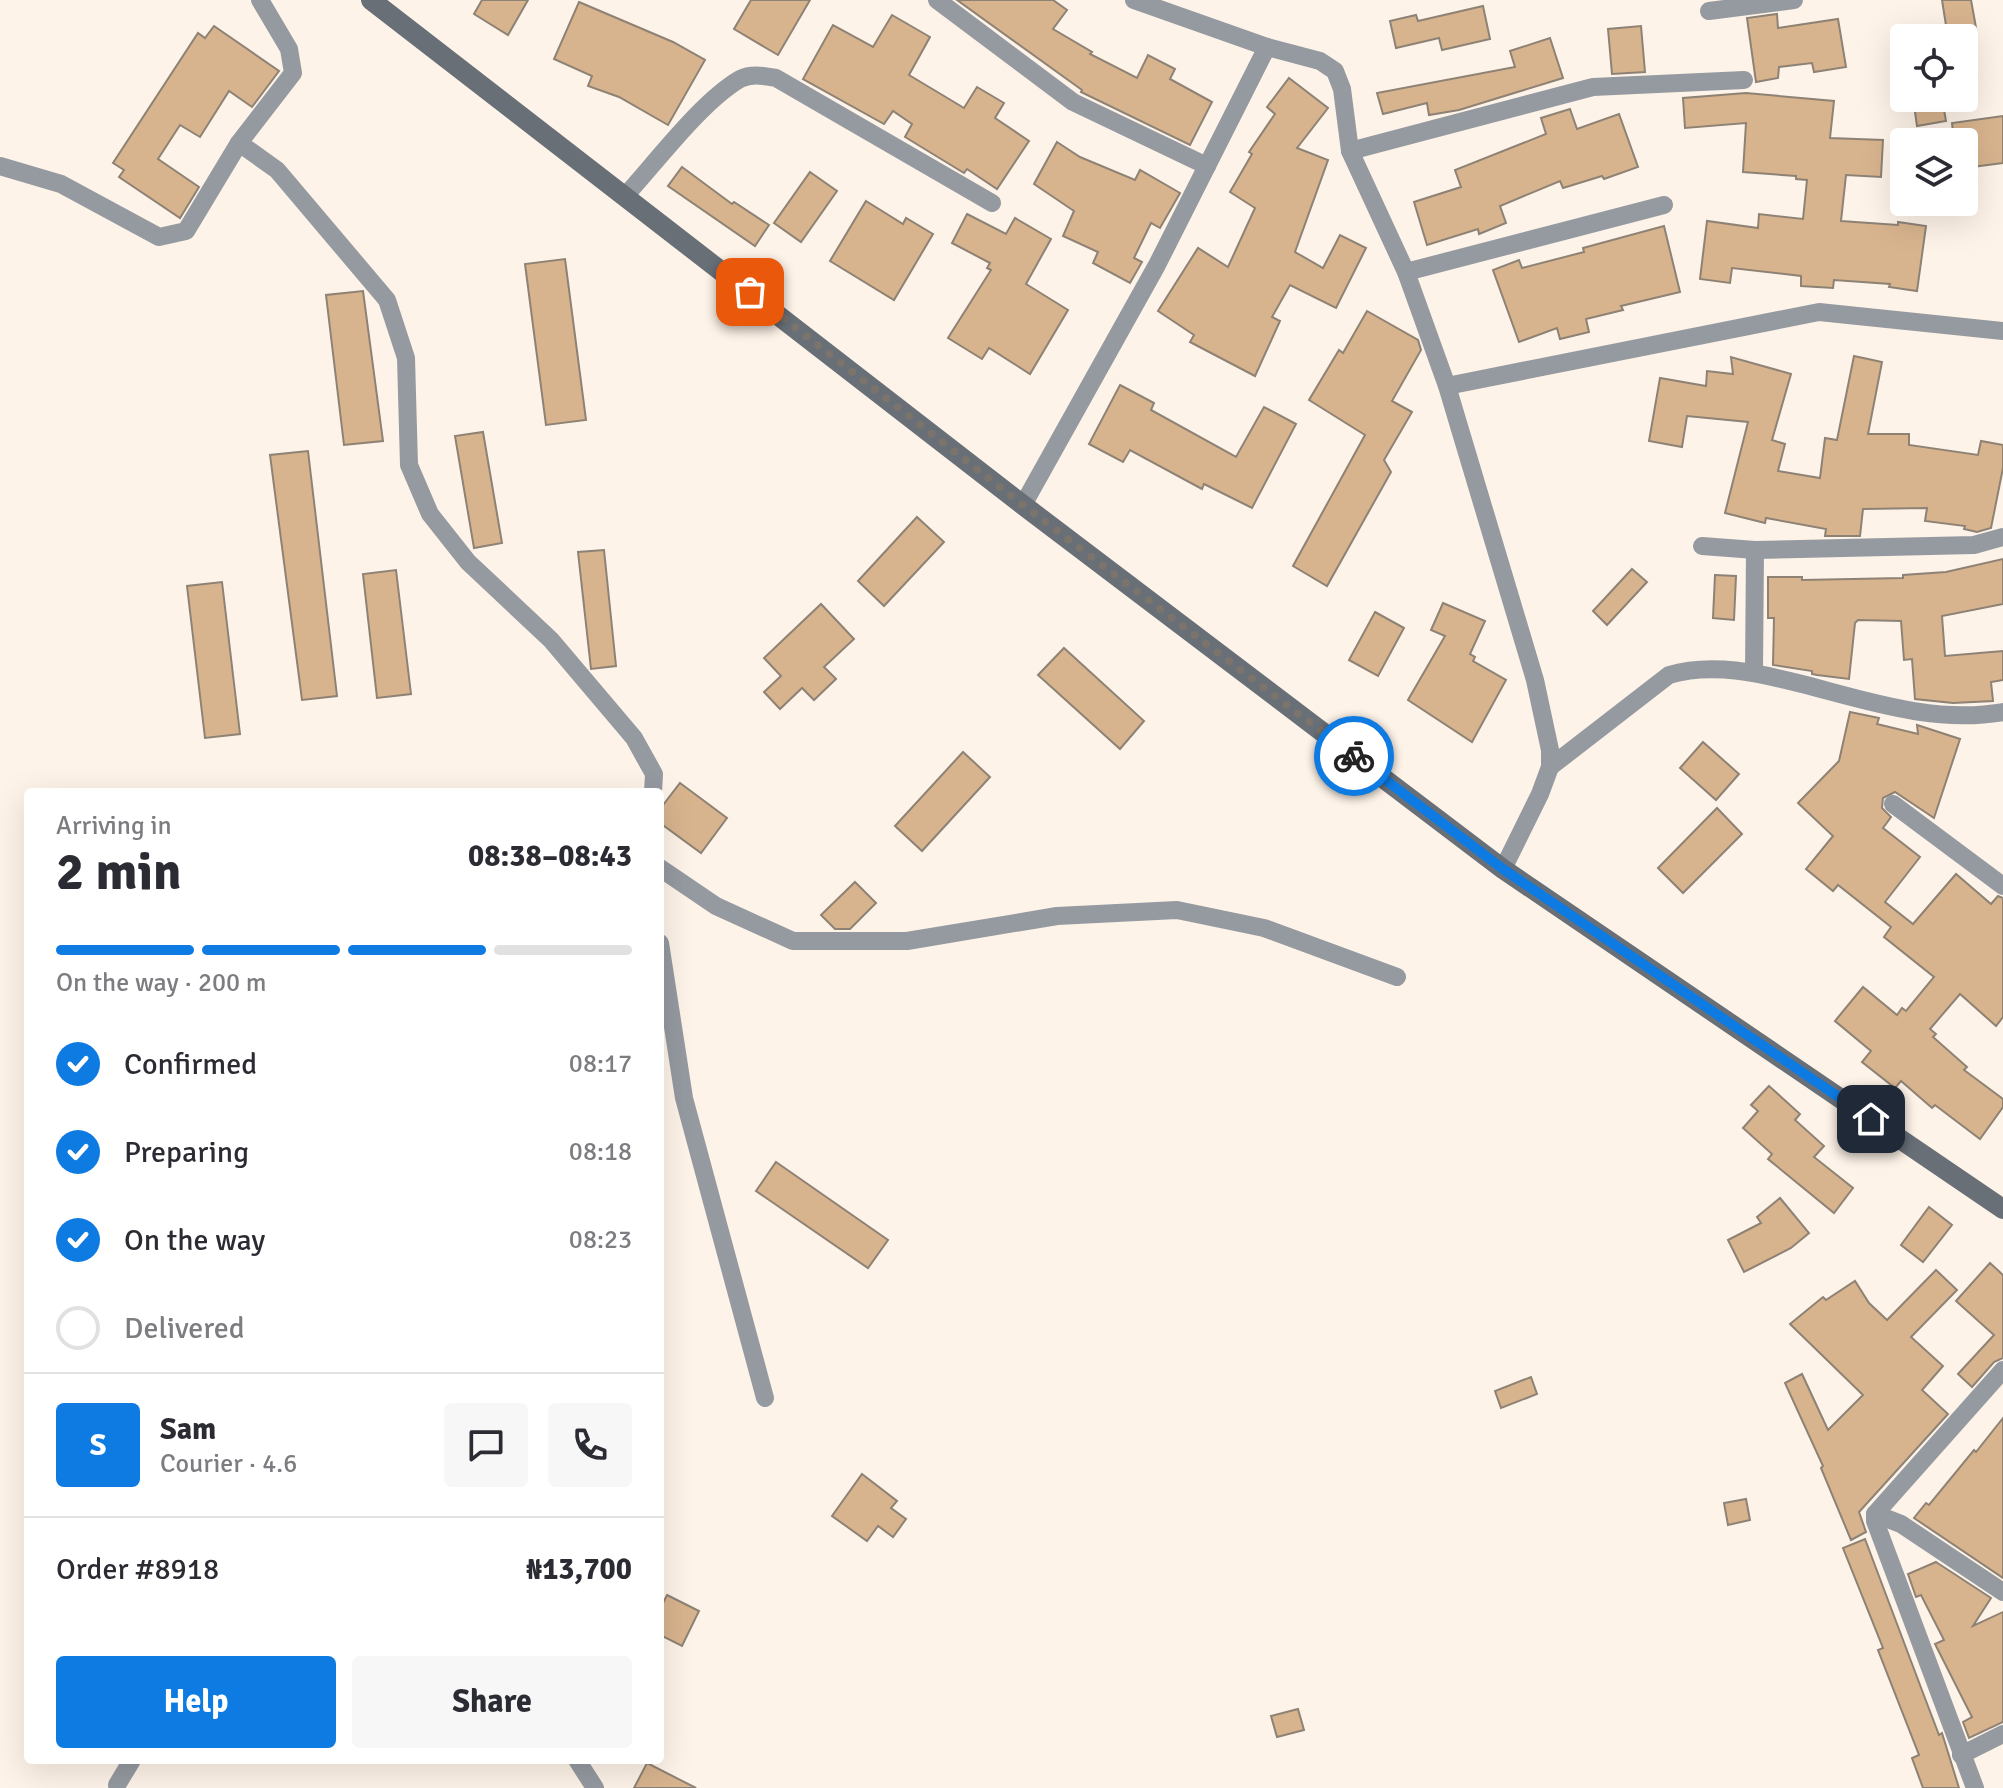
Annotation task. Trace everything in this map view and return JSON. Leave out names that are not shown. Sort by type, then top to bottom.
[{"type":"main road","points":[[371,0],[1023,505],[1503,869],[2003,1209]]},
{"type":"street","points":[[0,166],[61,184],[159,237],[186,231],[239,143],[293,73],[289,49],[260,0]]},
{"type":"street","points":[[937,0],[1073,102],[1207,166]]},
{"type":"street","points":[[1134,0],[1267,47],[1320,61],[1335,71],[1342,89],[1350,151],[1406,272],[1447,386],[1535,680],[1550,750],[1550,767],[1540,794],[1503,869]]},
{"type":"street","points":[[1709,11],[1794,0]]},
{"type":"street","points":[[1023,505],[1157,265],[1267,47]]},
{"type":"street","points":[[626,195],[709,105],[741,79],[756,74],[776,78],[992,203]]},
{"type":"street","points":[[1350,151],[1593,87],[1744,80]]},
{"type":"street","points":[[239,143],[277,170],[387,300],[406,358],[409,465],[430,514],[468,562],[551,640],[634,738],[654,774],[653,788]]},
{"type":"street","points":[[1406,272],[1664,205]]},
{"type":"street","points":[[1447,386],[1819,312],[2003,331]]},
{"type":"street","points":[[1702,546],[1755,550],[1974,545],[2003,537]]},
{"type":"street","points":[[1754,672],[1755,550]]},
{"type":"street","points":[[1550,767],[1669,675],[1700,669],[1754,672],[1903,710],[1961,717],[2003,712]]},
{"type":"street","points":[[1893,804],[2003,886]]},
{"type":"street","points":[[664,871],[716,906],[793,941],[907,941],[1057,916],[1177,910],[1264,928],[1397,977]]},
{"type":"street","points":[[664,1000],[684,1098],[765,1398]]},
{"type":"street","points":[[1875,1514],[2003,1370]]},
{"type":"street","points":[[1875,1514],[1901,1524],[2003,1592]]},
{"type":"street","points":[[1875,1514],[1975,1788]]},
{"type":"street","points":[[1961,1755],[2003,1734]]},
{"type":"street","points":[[117,1785],[130,1764]]},
{"type":"street","points":[[580,1764],[595,1788]]},
{"type":"building","points":[[482,0],[528,0],[508,35],[474,14]]},
{"type":"building","points":[[751,0],[810,0],[778,55],[734,29]]},
{"type":"building","points":[[957,0],[1053,0],[1067,10],[1053,29],[1092,52],[1090,54],[1137,78],[1148,55],[1175,69],[1170,79],[1212,102],[1190,145],[1081,92]]},
{"type":"building","points":[[1942,0],[1971,0],[1975,24],[1946,24]]},
{"type":"building","points":[[579,2],[673,42],[705,60],[668,125],[619,97],[588,86],[592,76],[554,59]]},
{"type":"building","points":[[1483,6],[1490,39],[1442,50],[1439,38],[1396,48],[1390,21],[1416,15],[1418,21]]},
{"type":"building","points":[[1777,14],[1778,28],[1838,19],[1846,67],[1814,72],[1812,63],[1779,67],[1778,78],[1756,82],[1747,18]]},
{"type":"building","points":[[892,15],[930,37],[909,75],[964,108],[977,87],[1004,103],[995,118],[1029,141],[997,189],[967,169],[964,173],[905,137],[912,124],[893,111],[884,124],[803,79],[833,25],[873,47]]},
{"type":"building","points":[[214,26],[279,71],[252,107],[229,91],[200,137],[180,125],[158,159],[199,187],[180,218],[119,177],[124,170],[113,163],[198,33],[205,38]]},
{"type":"building","points":[[1641,26],[1645,72],[1612,74],[1608,29]]},
{"type":"building","points":[[1550,38],[1563,78],[1459,110],[1429,115],[1427,103],[1383,114],[1377,93],[1515,67],[1510,51]]},
{"type":"building","points":[[1289,78],[1328,108],[1297,148],[1328,160],[1295,252],[1323,268],[1340,235],[1366,248],[1336,308],[1290,285],[1272,317],[1280,321],[1255,376],[1190,342],[1194,335],[1158,311],[1198,248],[1228,267],[1255,208],[1230,192],[1252,154],[1249,152],[1275,114],[1267,107]]},
{"type":"building","points":[[1746,93],[1834,101],[1830,138],[1883,140],[1881,177],[1846,175],[1841,221],[1926,226],[1917,291],[1889,287],[1890,284],[1834,280],[1833,288],[1801,286],[1801,276],[1732,268],[1730,283],[1700,279],[1707,221],[1758,228],[1759,214],[1803,219],[1807,180],[1796,179],[1796,176],[1743,172],[1746,123],[1685,128],[1683,98]]},
{"type":"building","points":[[1570,109],[1577,129],[1619,114],[1638,167],[1563,188],[1560,181],[1500,206],[1506,223],[1479,234],[1478,229],[1427,245],[1414,202],[1461,187],[1455,170],[1546,134],[1541,118]]},
{"type":"building","points":[[1915,112],[1944,112],[1946,121],[1917,126]]},
{"type":"building","points":[[2003,116],[2003,163],[1978,166],[1978,128],[1953,128],[1952,123]]},
{"type":"building","points":[[1057,142],[1080,157],[1135,180],[1140,170],[1180,193],[1160,228],[1151,223],[1134,258],[1142,262],[1130,283],[1093,263],[1098,252],[1063,236],[1074,211],[1034,184]]},
{"type":"building","points":[[682,167],[732,204],[734,202],[769,225],[755,246],[668,186]]},
{"type":"building","points":[[810,172],[837,191],[801,242],[774,223]]},
{"type":"building","points":[[866,201],[903,224],[906,218],[933,234],[894,300],[830,261]]},
{"type":"building","points":[[967,214],[1006,234],[1015,218],[1051,239],[1026,284],[1068,310],[1030,374],[989,348],[982,359],[948,338],[991,270],[987,268],[990,263],[952,243]]},
{"type":"building","points":[[1664,226],[1680,292],[1621,306],[1623,310],[1586,319],[1589,332],[1560,339],[1557,328],[1519,342],[1493,270],[1519,260],[1522,268]]},
{"type":"building","points":[[565,259],[586,420],[546,425],[525,264]]},
{"type":"building","points":[[363,291],[383,441],[344,445],[326,295]]},
{"type":"building","points":[[1367,311],[1418,340],[1421,350],[1392,401],[1412,412],[1384,460],[1391,472],[1327,586],[1293,566],[1365,435],[1309,400],[1339,350],[1343,353]]},
{"type":"building","points":[[1854,356],[1882,362],[1868,434],[1909,434],[1909,445],[1978,455],[1981,441],[2003,445],[2003,468],[1991,528],[1977,532],[1964,529],[1965,526],[1925,521],[1927,508],[1863,509],[1860,536],[1825,536],[1826,529],[1766,518],[1765,523],[1725,513],[1748,422],[1687,416],[1682,447],[1649,441],[1660,378],[1706,386],[1707,371],[1733,374],[1731,357],[1791,374],[1772,440],[1785,444],[1778,471],[1820,478],[1825,438],[1837,440]]},
{"type":"building","points":[[1120,385],[1154,403],[1151,410],[1236,457],[1264,407],[1296,424],[1252,508],[1204,484],[1202,489],[1130,450],[1123,462],[1089,444]]},
{"type":"building","points":[[483,432],[502,543],[474,548],[455,436]]},
{"type":"building","points":[[308,451],[337,696],[302,700],[270,455]]},
{"type":"building","points":[[917,517],[944,542],[884,606],[858,581]]},
{"type":"building","points":[[604,550],[616,666],[591,669],[578,552]]},
{"type":"building","points":[[2003,559],[2003,604],[1942,616],[1945,656],[2003,651],[2003,680],[1991,682],[1993,701],[1953,703],[1915,699],[1912,659],[1904,660],[1901,621],[1858,620],[1855,623],[1849,679],[1773,665],[1774,618],[1768,618],[1768,577],[1802,577],[1802,580],[1903,578],[1903,575],[1946,572]]},
{"type":"building","points":[[1632,569],[1647,582],[1607,625],[1593,611]]},
{"type":"building","points":[[396,570],[411,694],[377,698],[363,574]]},
{"type":"building","points":[[1715,575],[1736,576],[1734,620],[1713,618]]},
{"type":"building","points":[[222,582],[240,734],[205,738],[187,586]]},
{"type":"building","points":[[1443,603],[1485,621],[1470,654],[1475,657],[1473,661],[1506,680],[1472,742],[1408,700],[1445,636],[1431,630]]},
{"type":"building","points":[[821,604],[854,639],[824,667],[836,679],[814,700],[802,688],[780,709],[764,692],[781,676],[764,658]]},
{"type":"building","points":[[1375,612],[1404,628],[1378,676],[1349,660]]},
{"type":"building","points":[[1064,648],[1144,721],[1120,749],[1038,675]]},
{"type":"building","points":[[1850,712],[1879,718],[1877,724],[1918,734],[1917,725],[1960,739],[1934,818],[1895,792],[1883,798],[1882,808],[1891,817],[1883,828],[1920,857],[1885,902],[1913,924],[1956,874],[1991,904],[1998,896],[2003,898],[2003,1017],[1996,1026],[1960,994],[1930,1029],[1936,1034],[1933,1037],[1967,1067],[1964,1070],[2003,1099],[2003,1107],[1980,1139],[1935,1105],[1932,1108],[1901,1081],[1895,1088],[1862,1062],[1871,1051],[1835,1021],[1863,987],[1897,1015],[1902,1008],[1906,1011],[1934,977],[1884,937],[1891,927],[1838,885],[1833,891],[1806,869],[1833,836],[1798,803],[1839,761]]},
{"type":"building","points":[[1703,742],[1739,774],[1716,800],[1680,768]]},
{"type":"building","points":[[963,752],[990,777],[922,851],[895,826]]},
{"type":"building","points":[[680,783],[727,818],[701,853],[664,826],[664,804]]},
{"type":"building","points":[[1717,808],[1742,834],[1683,893],[1658,868]]},
{"type":"building","points":[[855,882],[876,903],[850,929],[835,929],[821,915]]},
{"type":"building","points":[[1769,1086],[1800,1114],[1795,1120],[1824,1146],[1814,1157],[1853,1188],[1834,1213],[1768,1159],[1772,1154],[1743,1128],[1758,1111],[1751,1105]]},
{"type":"building","points":[[776,1162],[888,1240],[868,1268],[756,1191]]},
{"type":"building","points":[[1780,1198],[1809,1233],[1791,1248],[1744,1272],[1728,1240],[1761,1223],[1757,1217]]},
{"type":"building","points":[[1929,1207],[1952,1225],[1923,1262],[1901,1245]]},
{"type":"building","points":[[1990,1263],[2003,1275],[2003,1358],[1994,1362],[1972,1387],[1958,1374],[1994,1335],[1956,1301]]},
{"type":"building","points":[[1936,1270],[1957,1290],[1911,1337],[1943,1366],[1922,1390],[1948,1414],[1859,1512],[1866,1532],[1851,1540],[1821,1468],[1823,1466],[1785,1383],[1802,1374],[1828,1430],[1863,1395],[1790,1324],[1823,1297],[1826,1300],[1855,1281],[1869,1303],[1887,1320]]},
{"type":"building","points":[[1531,1377],[1537,1394],[1501,1408],[1495,1391]]},
{"type":"building","points":[[2003,1418],[2003,1578],[1914,1518],[1926,1503],[1929,1505]]},
{"type":"building","points":[[862,1474],[897,1501],[891,1508],[906,1519],[893,1537],[878,1526],[867,1541],[832,1516]]},
{"type":"building","points":[[1746,1499],[1750,1520],[1728,1525],[1724,1503]]},
{"type":"building","points":[[1865,1539],[1939,1735],[1942,1733],[1959,1788],[1923,1788],[1912,1758],[1919,1755],[1878,1650],[1883,1648],[1843,1548]]},
{"type":"building","points":[[1936,1562],[1991,1598],[1973,1626],[2003,1612],[2003,1722],[1969,1738],[1963,1722],[1972,1717],[1935,1644],[1944,1640],[1921,1595],[1916,1597],[1908,1574]]},
{"type":"building","points":[[667,1595],[699,1611],[682,1646],[664,1637],[664,1601]]},
{"type":"building","points":[[1298,1709],[1304,1730],[1277,1737],[1271,1716]]},
{"type":"building","points":[[649,1764],[696,1788],[634,1788]]},
{"type":"way so far","points":[[750,292],[1023,505],[1354,756]]},
{"type":"route","points":[[1354,756],[1503,869],[1871,1119]]}]
